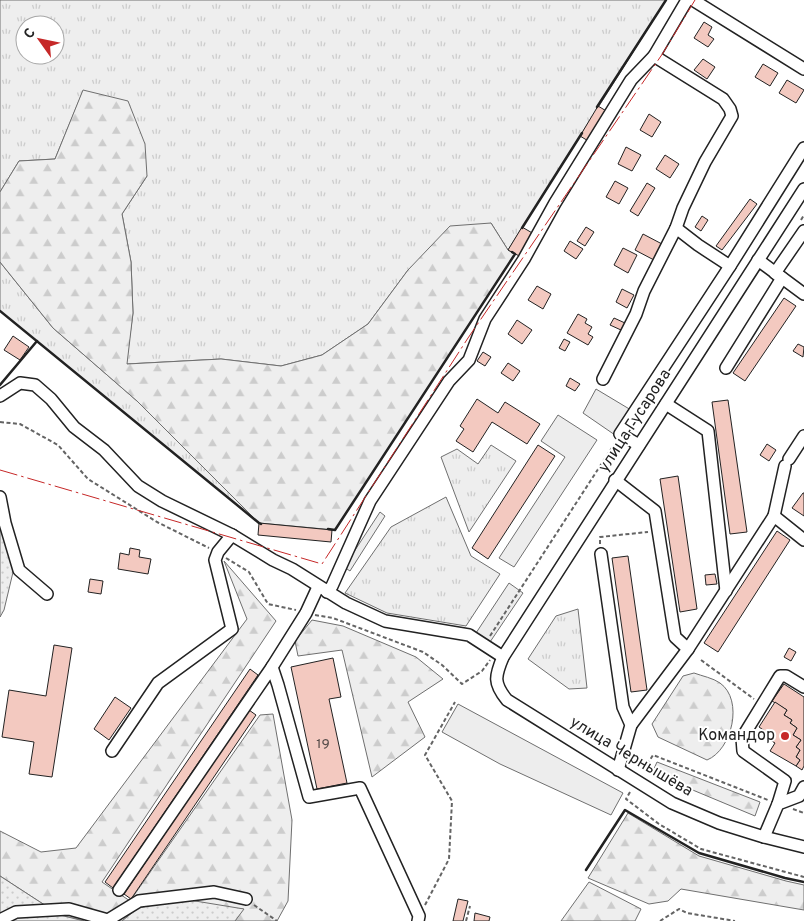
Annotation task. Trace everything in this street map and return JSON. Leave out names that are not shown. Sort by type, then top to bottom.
[{"type":"street","points":[[119,890],[272,667],[306,613],[323,589],[332,586],[370,501],[449,381],[468,360],[485,319],[524,259],[555,203],[631,80],[654,56],[687,0]]},
{"type":"street","points":[[693,0],[804,69]]},
{"type":"street","points":[[603,379],[636,314],[644,292],[676,228],[683,208],[705,162],[732,116],[730,109],[723,99],[654,56]]},
{"type":"street","points":[[639,445],[620,434],[730,266],[804,148]]},
{"type":"street","name":"улица Гусарова","points":[[496,672],[499,654],[666,404],[804,189]]},
{"type":"street","points":[[676,228],[730,266]]},
{"type":"street","points":[[726,368],[804,231]]},
{"type":"street","points":[[758,260],[804,294]]},
{"type":"street","points":[[0,396],[20,384],[35,385],[74,427],[104,450],[138,486],[162,501],[232,535],[273,560],[292,569],[346,603],[385,621],[469,635],[499,654]]},
{"type":"street","points":[[666,404],[708,431],[726,591]]},
{"type":"street","points":[[618,770],[631,725],[688,649],[774,516],[787,463],[804,436]]},
{"type":"street","points":[[616,480],[656,511],[675,637],[688,649]]},
{"type":"street","points":[[0,497],[5,523],[19,570],[47,594]]},
{"type":"street","points":[[774,516],[804,540]]},
{"type":"street","points":[[112,751],[158,683],[232,629],[215,560],[218,552],[232,535]]},
{"type":"street","points":[[601,554],[623,707],[631,725]]},
{"type":"street","points":[[272,667],[308,798],[360,788],[419,918]]},
{"type":"street","name":"улица Чернышёва","points":[[496,672],[496,683],[507,700],[672,803],[720,823],[804,847]]},
{"type":"street","points":[[764,837],[778,804],[785,781],[743,751],[742,738],[780,676],[786,676],[803,685]]},
{"type":"street","points":[[778,804],[799,796],[804,787]]},
{"type":"street","points":[[0,920],[16,912],[69,908],[108,920],[139,900],[214,892],[246,899]]},
{"type":"path","points":[[0,422],[20,424],[58,445],[88,479],[157,522],[218,552],[249,572],[268,604],[333,618],[423,652],[462,684],[482,671],[499,654]]},
{"type":"path","points":[[484,644],[620,434]]},
{"type":"path","points":[[600,537],[658,530]]},
{"type":"path","points":[[701,660],[756,700]]},
{"type":"path","points":[[419,918],[449,859],[452,801],[425,755],[455,702]]},
{"type":"path","points":[[644,770],[653,755],[778,804],[804,812]]},
{"type":"path","points":[[630,792],[626,799],[659,824],[701,849],[804,877]]},
{"type":"path","points":[[246,899],[277,921]]},
{"type":"path","points":[[466,921],[470,906]]},
{"type":"path","points":[[660,921],[679,909],[687,913],[735,921]]},
{"type":"green space","points":[[0,0],[666,0],[508,250],[491,223],[408,270],[368,324],[322,355],[281,366],[221,359],[126,364],[133,313],[131,262],[122,214],[147,176],[83,91],[55,159],[19,161],[0,192]]},
{"type":"green space","points":[[83,90],[128,101],[145,144],[147,176],[122,214],[131,262],[133,313],[127,364],[221,359],[281,366],[322,355],[368,324],[408,270],[450,226],[491,223],[508,250],[515,254],[335,530],[259,523],[137,401],[53,328],[0,262],[0,192],[19,161],[55,159]]},
{"type":"green space","points":[[0,262],[53,328],[137,401],[259,523],[0,311]]},
{"type":"green space","points":[[491,445],[516,461],[469,532],[441,457],[457,449],[478,464]]},
{"type":"green space","points":[[446,497],[471,556],[500,574],[466,626],[387,613],[345,593],[391,527]]},
{"type":"green space","points":[[0,512],[14,568],[4,610],[0,617]]},
{"type":"green space","points":[[224,561],[276,621],[102,882],[130,901],[260,715],[273,714],[292,820],[288,901],[277,921],[235,921],[243,909],[138,908],[122,921],[84,921],[60,915],[0,876],[0,831],[41,852],[76,848],[247,619]]},
{"type":"green space","points":[[578,609],[587,688],[569,689],[528,659],[556,616]]},
{"type":"green space","points":[[312,620],[343,626],[416,657],[443,679],[408,702],[425,737],[372,777],[342,650],[298,656],[295,641]]},
{"type":"green space","points":[[694,673],[720,683],[732,701],[732,724],[728,736],[716,755],[707,760],[658,737],[652,724],[683,676]]},
{"type":"green space","points":[[657,762],[760,802],[755,816],[652,773]]},
{"type":"green space","points":[[628,813],[699,856],[804,885],[804,910],[681,889],[668,901],[649,904],[588,878]]},
{"type":"green space","points":[[0,876],[60,915],[84,921],[0,921]]},
{"type":"green space","points":[[589,882],[641,909],[635,921],[561,921]]},
{"type":"green space","points":[[183,899],[244,909],[235,921],[122,921],[138,908]]},
{"type":"shaded area","points":[[596,389],[631,410],[615,435],[583,413]]},
{"type":"shaded area","points":[[558,415],[597,440],[514,567],[499,558],[565,457],[541,441]]},
{"type":"shaded area","points":[[380,512],[385,516],[350,571],[344,567]]},
{"type":"shaded area","points":[[509,583],[523,593],[490,642],[476,633]]},
{"type":"shaded area","points":[[458,704],[623,793],[611,815],[500,764],[442,732]]},
{"type":"building","points":[[704,22],[712,27],[708,35],[714,39],[708,47],[694,38]]},
{"type":"building","points":[[703,59],[715,67],[707,79],[694,70]]},
{"type":"building","points":[[763,64],[778,73],[770,86],[755,77]]},
{"type":"building","points":[[787,80],[804,90],[796,103],[779,93]]},
{"type":"building","points":[[598,106],[608,112],[590,142],[580,136]]},
{"type":"building","points":[[649,114],[661,122],[652,137],[640,130]]},
{"type":"building","points":[[626,147],[641,155],[632,171],[618,164]]},
{"type":"building","points":[[665,155],[679,164],[670,178],[656,169]]},
{"type":"building","points":[[615,181],[628,188],[619,204],[606,197]]},
{"type":"building","points":[[647,183],[655,188],[638,216],[630,211]]},
{"type":"building","points":[[750,199],[757,204],[722,250],[716,246]]},
{"type":"building","points":[[702,216],[708,220],[701,231],[695,227]]},
{"type":"building","points":[[522,227],[534,234],[521,257],[508,250]]},
{"type":"building","points":[[586,227],[594,232],[585,246],[577,241]]},
{"type":"building","points":[[643,234],[662,244],[654,260],[635,250]]},
{"type":"building","points":[[570,241],[583,249],[576,259],[564,251]]},
{"type":"building","points":[[623,248],[637,255],[628,273],[614,265]]},
{"type":"building","points":[[537,286],[551,294],[543,309],[528,300]]},
{"type":"building","points":[[622,289],[634,295],[627,308],[616,302]]},
{"type":"building","points":[[784,298],[796,306],[745,381],[733,373]]},
{"type":"building","points":[[578,314],[587,319],[585,323],[592,327],[588,334],[593,337],[588,345],[567,333]]},
{"type":"building","points":[[614,318],[625,323],[621,330],[610,325]]},
{"type":"building","points":[[517,320],[532,330],[522,344],[508,334]]},
{"type":"building","points":[[13,336],[29,347],[20,360],[4,350]]},
{"type":"building","points":[[564,339],[570,342],[565,351],[559,348]]},
{"type":"building","points":[[798,344],[804,347],[803,357],[793,351]]},
{"type":"building","points":[[483,352],[491,357],[485,366],[477,361]]},
{"type":"building","points":[[508,363],[520,371],[513,381],[501,373]]},
{"type":"building","points":[[570,378],[580,384],[575,391],[566,386]]},
{"type":"building","points":[[477,399],[498,413],[505,402],[540,424],[527,444],[492,422],[473,452],[456,441],[464,429],[460,426]]},
{"type":"building","points":[[728,400],[747,532],[730,534],[712,402]]},
{"type":"building","points":[[767,444],[776,450],[769,461],[760,455]]},
{"type":"building","points":[[538,445],[555,456],[488,559],[472,548]]},
{"type":"building","points":[[678,476],[697,609],[680,612],[660,479]]},
{"type":"building","points":[[804,493],[804,516],[792,508]]},
{"type":"building","points":[[259,523],[332,530],[331,542],[258,535]]},
{"type":"building","points":[[777,531],[790,540],[718,652],[704,643]]},
{"type":"building","points":[[130,548],[140,550],[139,557],[151,559],[148,574],[118,569],[120,553],[129,555]]},
{"type":"building","points":[[628,556],[647,690],[631,692],[612,558]]},
{"type":"building","points":[[715,574],[717,584],[706,585],[705,575]]},
{"type":"building","points":[[90,579],[103,581],[101,594],[88,592]]},
{"type":"building","points":[[54,645],[72,648],[52,777],[29,774],[34,742],[2,737],[9,690],[46,696]]},
{"type":"building","points":[[789,648],[796,652],[791,661],[784,657]]},
{"type":"building","points":[[333,658],[341,697],[329,699],[347,783],[317,789],[291,667]]},
{"type":"building","points":[[250,669],[258,675],[113,888],[105,882]]},
{"type":"building","points":[[784,684],[804,697],[804,766],[802,770],[796,766],[800,760],[796,757],[800,750],[796,747],[801,740],[793,735],[797,728],[790,723],[792,720],[784,715],[787,710],[772,701]]},
{"type":"building","points":[[115,697],[131,708],[109,740],[94,729]]},
{"type":"building","points":[[775,702],[787,710],[784,715],[792,720],[790,723],[797,728],[793,735],[801,740],[796,747],[800,750],[796,757],[800,760],[796,766],[770,751],[775,743],[770,740],[772,736],[759,727]]},
{"type":"building","points":[[249,710],[256,715],[131,899],[124,894]]},
{"type":"building","points":[[458,899],[468,901],[463,921],[453,921]]},
{"type":"building","points":[[475,913],[490,917],[489,921],[474,921]]},
{"type":"wall","points":[[597,107],[666,0]]},
{"type":"wall","points":[[522,228],[582,133]]},
{"type":"wall","points":[[328,529],[335,530],[515,254],[512,252]]},
{"type":"wall","points":[[0,311],[261,524]]},
{"type":"wall","points":[[0,385],[37,341]]},
{"type":"wall","points":[[586,870],[625,810],[699,853],[804,882]]},
{"type":"power","points":[[0,470],[322,564],[468,338],[663,53],[695,0]]},
{"type":"place","name":"Командор","points":[[785,736]]}]
